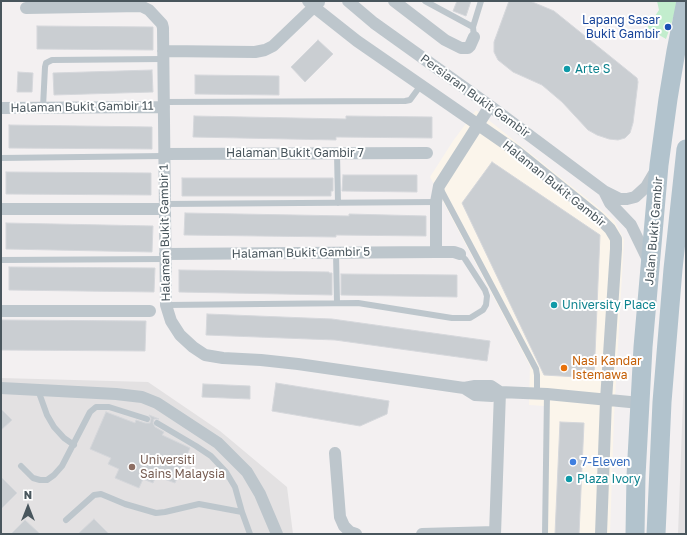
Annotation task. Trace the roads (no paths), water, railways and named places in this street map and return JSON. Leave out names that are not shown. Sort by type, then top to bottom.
[{"type":"main road","name":"Jalan Bukit Gambir","points":[[634,534],[643,347],[659,165],[674,58],[686,1]]},
{"type":"main road","name":"Jalan Bukit Gambir","points":[[656,534],[663,394],[686,150]]},
{"type":"street","name":"Persiaran Bukit Gambir","points":[[348,1],[374,23],[490,106],[604,191],[620,199],[630,199],[635,197],[646,187],[659,165]]},
{"type":"street","points":[[394,1],[445,40],[461,48],[468,48],[470,46],[474,32]]},
{"type":"street","points":[[163,55],[255,52],[265,50],[273,46],[314,3]]},
{"type":"street","name":"Halaman Bukit Gambir","points":[[314,3],[357,41],[516,151],[599,218],[610,229],[616,239],[606,400],[601,534]]},
{"type":"street","name":"Halaman Bukit Gambir 1","points":[[26,8],[141,6],[149,10],[162,24],[166,305],[171,321],[180,335],[192,347],[205,355],[223,358],[298,364],[464,388],[491,386],[500,392],[542,394],[640,403]]},
{"type":"street","name":"Halaman Bukit Gambir 11","points":[[1,108],[164,104]]},
{"type":"street","points":[[436,252],[436,202],[439,186],[490,106]]},
{"type":"street","name":"Halaman Bukit Gambir 7","points":[[164,155],[427,153]]},
{"type":"street","name":"Persiaran Bukit Gambir","points":[[604,191],[610,203],[631,225],[651,266]]},
{"type":"street","points":[[1,209],[165,206]]},
{"type":"street","name":"Halaman Bukit Gambir 5","points":[[165,257],[336,253],[454,252],[460,254]]},
{"type":"street","points":[[1,311],[150,311]]},
{"type":"street","points":[[1,388],[116,394],[142,397],[157,403],[218,443],[247,472],[260,494],[277,534]]},
{"type":"street","points":[[422,534],[495,533],[500,392]]},
{"type":"street","points":[[335,453],[340,517],[344,526],[350,532],[356,534]]},
{"type":"lane","points":[[424,1],[474,32],[481,1]]},
{"type":"lane","points":[[43,107],[45,67],[46,63],[52,60],[163,55]]},
{"type":"lane","points":[[164,104],[405,102],[410,100],[421,85]]},
{"type":"lane","points":[[337,153],[338,203]]},
{"type":"lane","points":[[1,158],[164,155]]},
{"type":"lane","points":[[439,186],[536,369],[542,394],[545,534]]},
{"type":"lane","points":[[165,206],[436,202]]},
{"type":"lane","points":[[336,253],[337,303]]},
{"type":"lane","points":[[166,305],[337,303],[358,304],[452,318],[470,318],[484,310],[487,296],[485,290],[465,259],[460,254]]},
{"type":"lane","points":[[1,260],[165,257]]},
{"type":"lane","points":[[38,390],[47,415],[54,427],[64,438],[74,445]]},
{"type":"lane","points":[[21,466],[33,478],[40,480],[47,480],[54,475],[62,466],[74,445],[90,412],[96,407],[109,407],[147,419]]},
{"type":"lane","points":[[157,423],[196,446],[210,456],[226,472],[235,487],[250,534]]},
{"type":"lane","points":[[66,520],[97,494],[101,494],[125,504],[156,513],[199,504],[242,512]]},
{"type":"place","name":"Lapang Sasar Bukit Gambir","points":[[668,27]]},
{"type":"place","name":"Arte S","points":[[567,69]]},
{"type":"place","name":"University Place","points":[[554,305]]},
{"type":"place","name":"Nasi Kandar Istemawa","points":[[564,368]]},
{"type":"place","name":"7-Eleven","points":[[573,462]]},
{"type":"place","name":"Universiti Sains Malaysia","points":[[132,467]]},
{"type":"place","name":"Plaza Ivory","points":[[569,479]]}]
